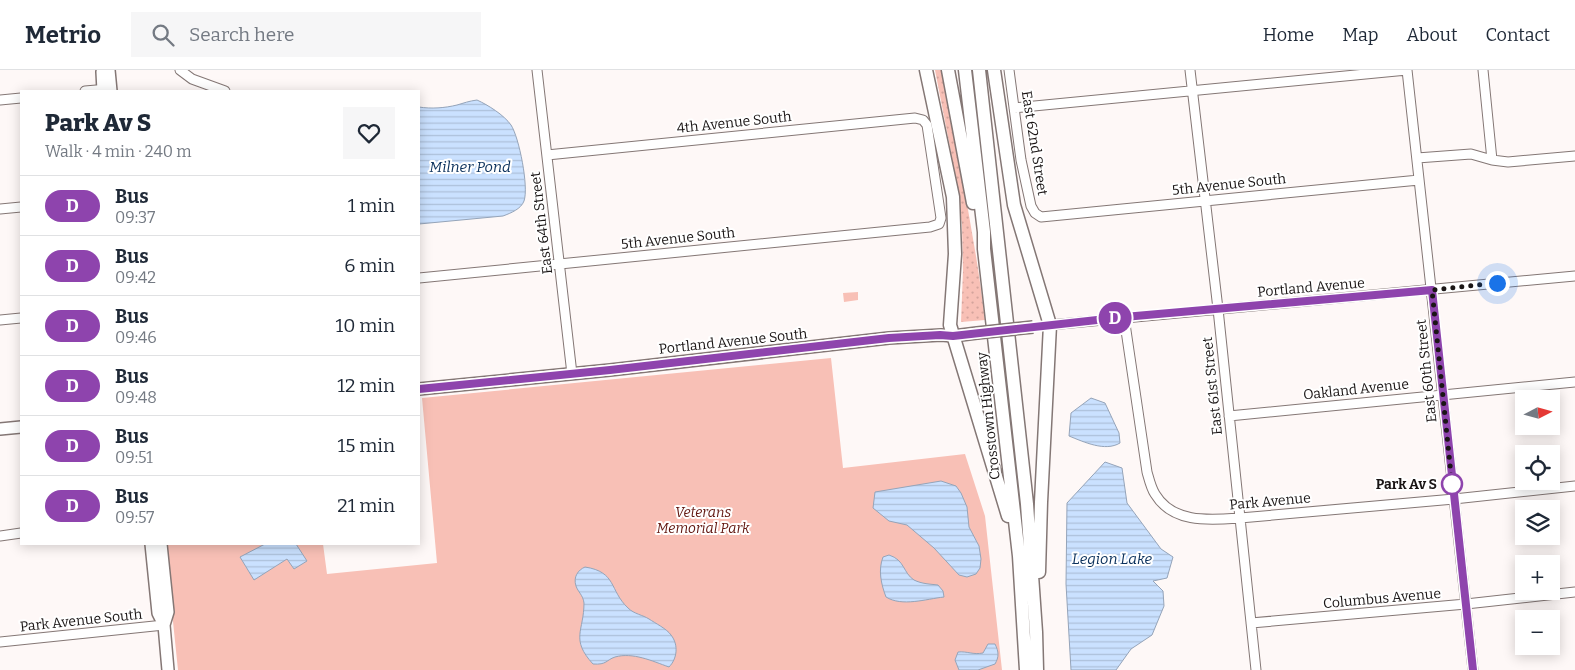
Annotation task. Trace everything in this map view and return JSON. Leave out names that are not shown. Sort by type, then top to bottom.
[{"type":"highway","points":[[926,70],[935,104],[953,197],[955,254],[950,326],[1019,556]]},
{"type":"highway","points":[[931,70],[935,104]]},
{"type":"highway","points":[[948,70],[979,233],[984,249]]},
{"type":"highway","name":"Crosstown Highway","points":[[965,70],[1019,556],[1026,670]]},
{"type":"highway","name":"Crosstown Highway","points":[[979,70],[1027,504],[1037,670]]},
{"type":"highway","points":[[994,70],[1014,205],[1050,325],[1036,632]]},
{"type":"main road","points":[[101,70],[107,90]]},
{"type":"main road","points":[[107,90],[109,70]]},
{"type":"main road","name":"Portland Avenue South","points":[[420,389],[572,374],[889,338],[953,336],[1050,325]]},
{"type":"main road","points":[[0,429],[20,427]]},
{"type":"main road","points":[[151,545],[158,613],[164,625],[168,670]]},
{"type":"main road","points":[[161,545],[168,612],[164,625]]},
{"type":"street","points":[[180,70],[192,80],[222,90]]},
{"type":"street","name":"East 64th Street","points":[[537,70],[572,374]]},
{"type":"street","name":"East 62nd Street","points":[[1009,70],[1021,160],[1031,206],[1035,213],[1041,217]]},
{"type":"street","name":"East 61st Street","points":[[1190,70],[1218,309],[1256,670]]},
{"type":"street","points":[[1014,108],[1407,70]]},
{"type":"street","name":"East 60th Street","points":[[1407,70],[1473,670]]},
{"type":"street","points":[[1482,70],[1492,160]]},
{"type":"street","points":[[0,100],[20,98]]},
{"type":"street","name":"4th Avenue South","points":[[547,155],[914,118],[923,120],[927,125],[941,218],[939,224]]},
{"type":"street","points":[[1417,158],[1471,154],[1508,162],[1575,156]]},
{"type":"street","name":"5th Avenue South","points":[[1041,217],[1419,180]]},
{"type":"street","points":[[0,210],[20,207]]},
{"type":"street","name":"5th Avenue South","points":[[420,278],[930,228],[939,224]]},
{"type":"street","name":"Portland Avenue","points":[[1050,325],[1575,276]]},
{"type":"street","name":"Park Avenue","points":[[1124,317],[1147,472],[1154,494],[1165,506],[1178,514],[1194,519],[1240,518],[1575,486]]},
{"type":"street","points":[[0,320],[20,318]]},
{"type":"street","name":"Oakland Avenue","points":[[1229,416],[1575,382]]},
{"type":"street","points":[[0,536],[20,534]]},
{"type":"street","name":"Columbus Avenue","points":[[1251,623],[1466,604],[1575,592]]},
{"type":"street","name":"Park Avenue South","points":[[0,642],[164,625]]},
{"type":"green space","points":[[935,70],[941,70],[971,226],[985,320],[961,322],[962,225],[950,147]]},
{"type":"green space","points":[[858,292],[858,300],[844,302],[843,293]]},
{"type":"green space","name":"Veterans Memorial Park","points":[[831,358],[843,468],[965,454],[985,516],[1002,670],[178,670],[165,545],[323,545],[327,574],[437,563],[422,398]]},
{"type":"water","name":"Milner Pond","points":[[477,100],[491,107],[511,125],[520,151],[524,174],[525,194],[523,204],[503,216],[420,224],[420,107],[452,106]]},
{"type":"water","points":[[1091,398],[1105,403],[1119,433],[1120,443],[1108,447],[1088,443],[1069,436],[1071,413]]},
{"type":"water","name":"Legion Lake","points":[[1105,462],[1122,468],[1127,503],[1161,549],[1173,557],[1167,578],[1153,581],[1163,591],[1164,606],[1152,635],[1131,649],[1116,670],[1071,670],[1066,584],[1067,503]]},
{"type":"water","points":[[941,481],[956,486],[961,493],[967,507],[969,527],[979,546],[980,568],[976,574],[967,577],[959,575],[934,548],[907,525],[889,521],[873,508],[875,492]]},
{"type":"water","points":[[263,545],[297,545],[307,561],[294,569],[287,559],[254,580],[240,557]]},
{"type":"water","points":[[889,555],[901,563],[914,580],[938,585],[943,591],[944,597],[922,601],[899,602],[886,597],[880,572],[883,557]]},
{"type":"water","points":[[585,567],[603,573],[608,577],[628,608],[664,628],[669,633],[674,639],[676,652],[674,660],[669,667],[642,658],[629,656],[615,657],[604,663],[593,664],[582,648],[580,641],[584,603],[575,580],[578,572]]},
{"type":"water","points":[[988,644],[995,644],[998,657],[995,664],[978,670],[959,670],[955,660],[958,652],[983,653]]},
{"type":"bus line","name":"D","points":[[420,389],[610,370],[889,338],[953,336],[1124,317],[1432,290],[1473,670]]},
{"type":"place","name":"Park Av S","points":[[1452,484]]},
{"type":"route","points":[[1452,484],[1432,290],[1497,283]]}]
